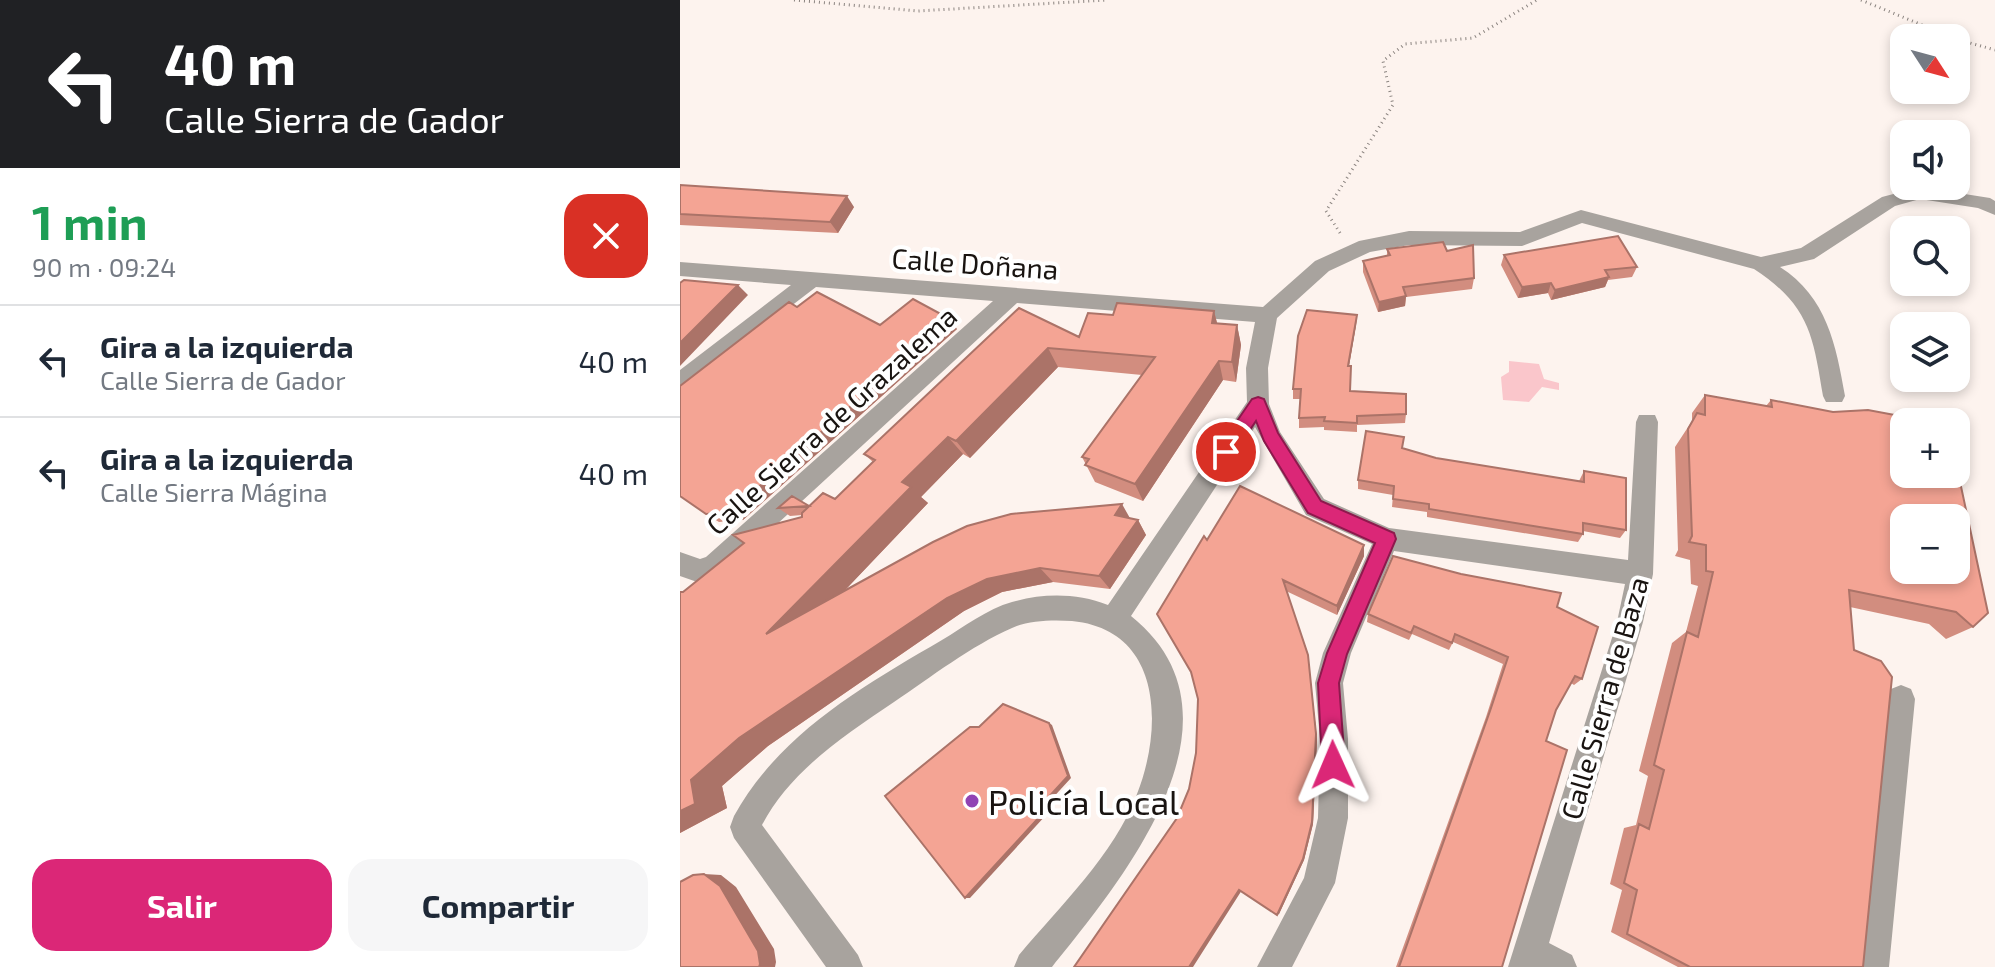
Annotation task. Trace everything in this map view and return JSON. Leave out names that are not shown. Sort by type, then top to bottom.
[{"type":"street","points":[[1761,264],[1807,254],[1889,201],[1920,193],[1956,197],[1995,209]]},
{"type":"street","points":[[1640,574],[1387,539],[1315,507],[1270,436],[1258,404],[1257,368],[1267,315],[1322,266],[1352,252],[1409,238],[1522,239],[1581,216],[1761,264],[1796,287],[1813,305],[1821,325],[1834,396]]},
{"type":"street","name":"Calle Doñana","points":[[680,269],[1267,315]]},
{"type":"street","points":[[680,382],[813,279]]},
{"type":"street","name":"Calle Sierra de Grazalema","points":[[680,564],[700,571],[715,565],[1014,294]]},
{"type":"street","points":[[1114,619],[1258,404]]},
{"type":"street","name":"Calle Sierra de Baza","points":[[1528,959],[1630,622],[1640,574],[1647,422]]},
{"type":"street","points":[[1274,967],[1319,883],[1333,818],[1334,739],[1329,683],[1337,653],[1387,539]]},
{"type":"street","points":[[832,961],[745,827],[759,796],[785,765],[837,723],[944,653],[1013,614],[1073,605],[1114,619],[1138,640],[1163,682],[1167,738],[1150,802],[1112,865],[1031,967]]},
{"type":"street","points":[[1872,967],[1901,699]]},
{"type":"street","points":[[1528,959],[1560,967]]},
{"type":"path","points":[[794,0],[918,11],[1107,0]]},
{"type":"path","points":[[1352,252],[1326,211],[1393,105],[1383,61],[1396,45],[1420,39],[1451,43],[1472,39],[1537,0]]},
{"type":"path","points":[[1864,0],[1921,24]]},
{"type":"path","points":[[1970,42],[1995,50]]},
{"type":"shaded area","points":[[1509,361],[1539,364],[1544,379],[1559,383],[1559,390],[1542,387],[1529,402],[1503,400],[1501,377],[1509,372]]},
{"type":"building","points":[[680,185],[847,196],[830,222],[680,214]]},
{"type":"building","points":[[1618,236],[1637,267],[1605,270],[1609,277],[1555,290],[1551,283],[1522,287],[1504,255]]},
{"type":"building","points":[[1443,242],[1447,251],[1473,245],[1474,278],[1403,287],[1406,296],[1379,302],[1363,261],[1390,255],[1387,249]]},
{"type":"building","points":[[684,280],[738,285],[680,343],[680,283]]},
{"type":"building","points":[[817,292],[880,325],[913,299],[950,319],[730,512],[706,514],[680,496],[680,386],[789,302],[797,307]]},
{"type":"building","points":[[1117,303],[1214,311],[1212,323],[1237,325],[1232,362],[1219,361],[1135,484],[1085,465],[1089,459],[1082,457],[1155,357],[1048,348],[956,441],[948,437],[902,482],[911,487],[766,634],[933,542],[967,526],[1011,514],[1122,504],[1115,515],[1138,520],[1099,576],[1040,568],[987,579],[947,598],[739,738],[691,780],[695,804],[680,811],[680,592],[744,543],[733,535],[802,517],[802,513],[823,493],[835,499],[875,460],[864,454],[1019,308],[1079,337],[1088,313],[1113,315]]},
{"type":"building","points":[[1307,310],[1357,315],[1348,366],[1351,366],[1350,391],[1406,394],[1406,414],[1357,416],[1357,423],[1324,421],[1325,417],[1299,418],[1301,389],[1293,389],[1298,336]]},
{"type":"building","points":[[1705,395],[1772,407],[1771,400],[1833,412],[1868,410],[1890,414],[1890,488],[1961,488],[1965,504],[1890,504],[1890,584],[1970,584],[1970,529],[1988,613],[1973,627],[1956,612],[1849,590],[1854,650],[1881,661],[1892,677],[1863,967],[1690,967],[1627,934],[1637,890],[1624,883],[1639,824],[1649,829],[1664,770],[1654,765],[1687,632],[1698,637],[1713,572],[1706,571],[1706,545],[1689,542],[1692,536],[1688,429],[1697,413],[1705,415]]},
{"type":"building","points":[[1366,431],[1404,437],[1402,448],[1436,458],[1584,482],[1584,471],[1626,478],[1626,530],[1583,523],[1583,534],[1429,509],[1429,504],[1393,499],[1394,486],[1358,480]]},
{"type":"building","points":[[1240,486],[1364,545],[1337,606],[1283,580],[1308,655],[1316,734],[1312,822],[1303,859],[1277,915],[1239,890],[1189,967],[1074,967],[1177,818],[1189,789],[1196,753],[1198,699],[1191,672],[1157,614],[1204,536],[1207,540]]},
{"type":"building","points":[[792,496],[809,506],[778,508]]},
{"type":"building","points":[[1393,556],[1461,574],[1561,593],[1557,607],[1598,627],[1582,679],[1575,676],[1556,710],[1546,741],[1567,750],[1502,967],[1399,967],[1508,657],[1455,634],[1452,643],[1414,626],[1411,633],[1368,614]]},
{"type":"building","name":"Policía Local","points":[[1003,704],[1049,723],[1068,776],[1045,801],[1043,813],[965,898],[885,796],[970,727],[979,727]]},
{"type":"building","points":[[704,874],[720,886],[758,951],[759,967],[680,967],[680,882],[693,875]]},
{"type":"place","name":"Policía Local","points":[[972,801]]},
{"type":"route","points":[[1226,452],[1258,404],[1289,472],[1315,507],[1387,539],[1337,653],[1329,683],[1333,765]]}]
